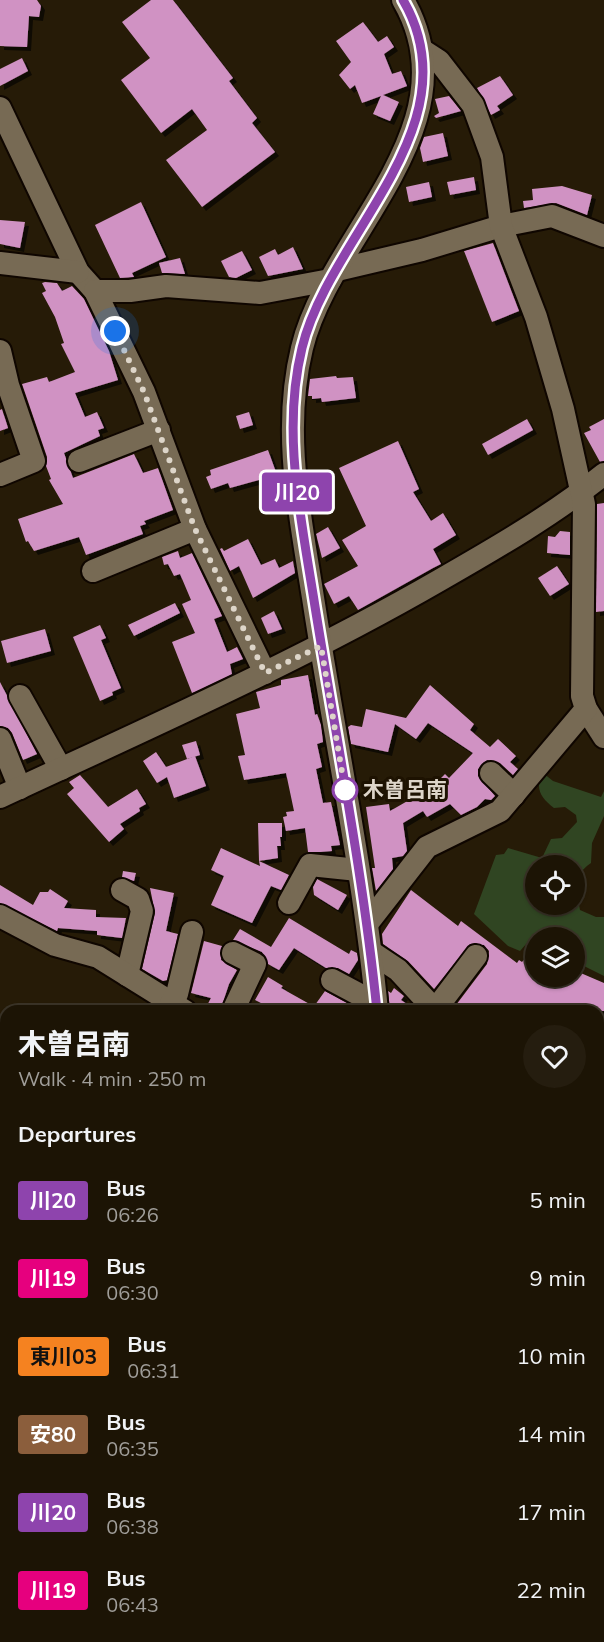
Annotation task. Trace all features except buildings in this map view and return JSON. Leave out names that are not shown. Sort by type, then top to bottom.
[{"type":"street","points":[[376,1003],[367,924],[296,483],[292,424],[302,347],[312,314],[387,186],[405,148],[421,94],[422,50],[417,28],[403,0]]},
{"type":"street","points":[[422,50],[439,61],[474,105],[492,157],[501,226],[536,318],[562,409],[584,504],[594,568],[594,633],[582,696],[586,709],[604,737]]},
{"type":"street","points":[[0,108],[78,272],[95,291],[144,392],[195,529],[265,673]]},
{"type":"street","points":[[95,291],[130,291],[166,286],[260,292],[333,275],[501,226],[552,216],[604,236]]},
{"type":"street","points":[[0,263],[78,272]]},
{"type":"street","points":[[0,351],[4,387],[34,462],[0,475]]},
{"type":"street","points":[[79,461],[159,430]]},
{"type":"street","points":[[0,739],[10,793],[321,646],[463,567],[580,493],[604,474]]},
{"type":"street","points":[[93,571],[195,529]]},
{"type":"street","points":[[20,696],[61,769]]},
{"type":"street","points":[[367,924],[427,847],[500,811],[586,709]]},
{"type":"street","points":[[491,773],[514,795]]},
{"type":"street","points":[[289,903],[310,865],[358,870]]},
{"type":"street","points":[[122,890],[138,899],[142,911],[127,975]]},
{"type":"street","points":[[0,916],[56,945],[98,957],[175,1005]]},
{"type":"street","points":[[178,1005],[177,994],[192,932]]},
{"type":"street","points":[[371,952],[398,970],[430,1005]]},
{"type":"street","points":[[233,953],[255,964],[236,1005]]},
{"type":"street","points":[[439,1005],[476,956]]},
{"type":"street","points":[[332,980],[376,1003]]},
{"type":"green space","points":[[543,773],[553,781],[601,797],[604,791],[604,816],[592,843],[591,863],[585,868],[585,855],[543,855],[551,839],[562,838],[577,822],[576,815],[565,807],[554,808],[546,800],[540,792],[539,783]]},
{"type":"green space","points":[[508,848],[532,855],[525,855],[525,915],[585,915],[585,912],[596,917],[604,917],[604,976],[585,966],[585,927],[525,927],[525,945],[520,951],[508,946],[474,914],[496,855],[504,854]]},
{"type":"bus line","name":"川20","points":[[376,1005],[367,924],[296,483],[292,406],[302,347],[312,314],[318,300],[387,186],[405,148],[415,117],[421,94],[422,50],[417,28],[403,0]]},
{"type":"place","name":"木曽呂南","points":[[345,790]]},
{"type":"route","points":[[115,331],[144,392],[195,529],[265,673],[321,646],[345,790]]}]
